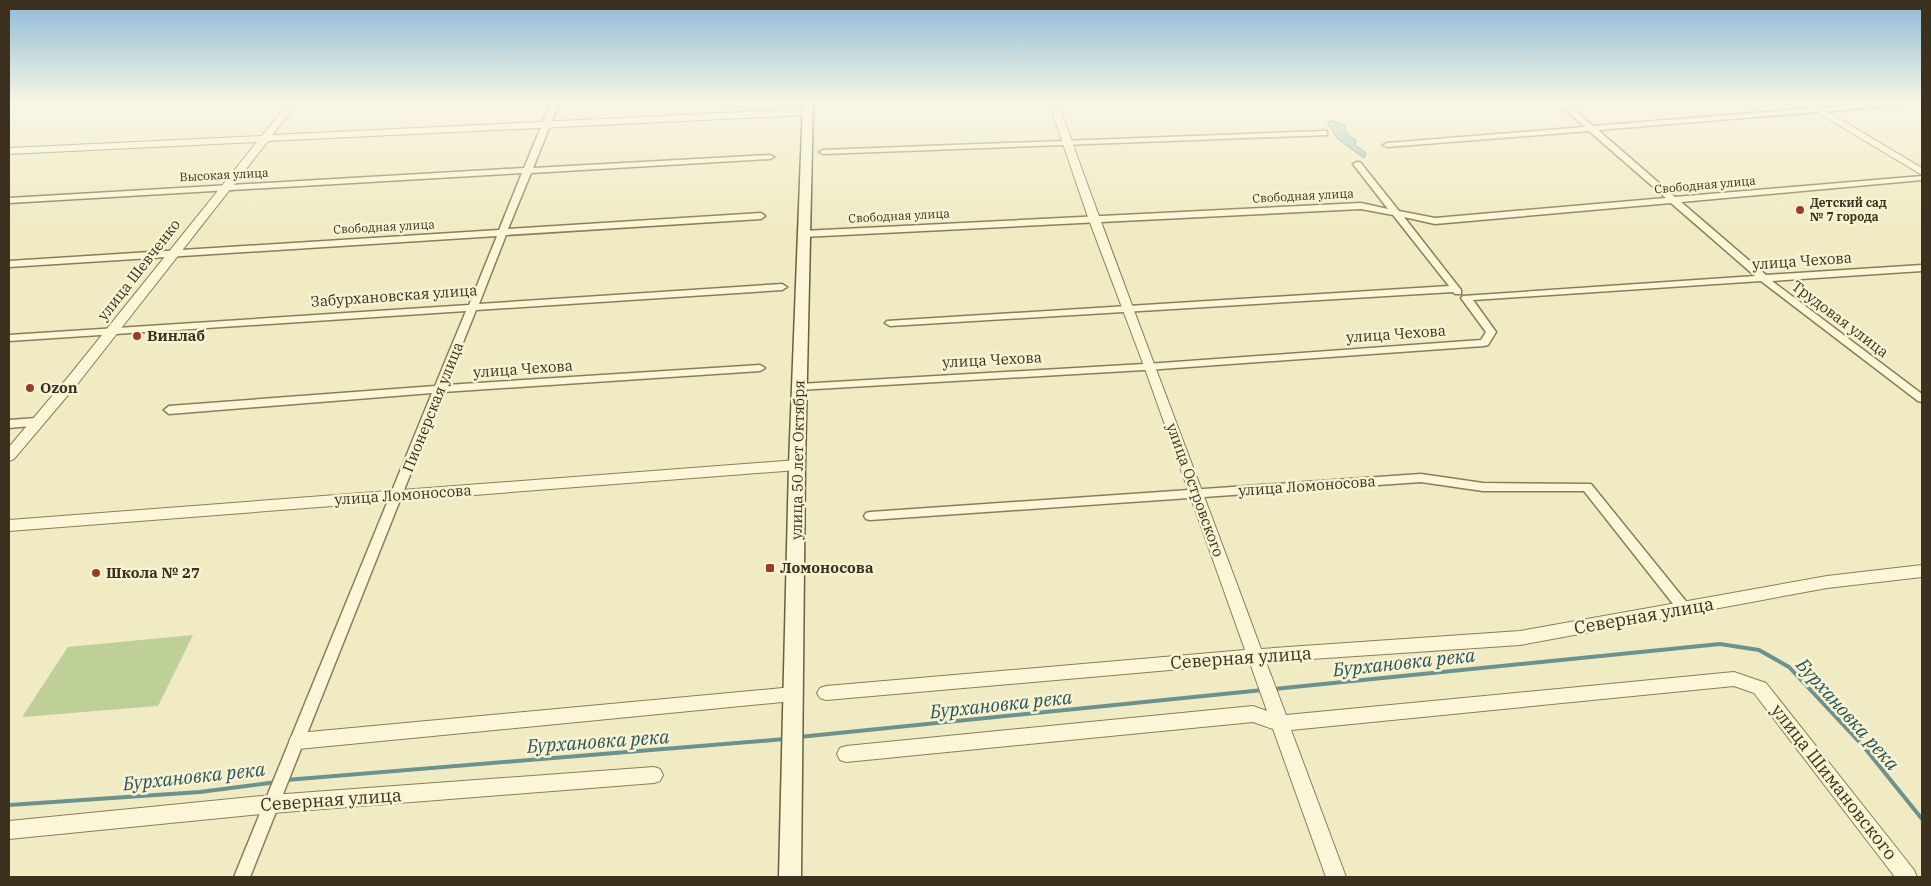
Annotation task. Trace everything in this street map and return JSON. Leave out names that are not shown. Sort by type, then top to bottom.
[{"type":"main road","name":"улица 50 лет Октября","points":[[790,877],[797,465],[807,144]]},
{"type":"street","points":[[9,151],[131,144]]},
{"type":"street","name":"улица Шевченко","points":[[9,456],[260,144]]},
{"type":"street","name":"Пионерская улица","points":[[242,877],[539,144]]},
{"type":"street","points":[[823,152],[1031,144]]},
{"type":"street","name":"улица Островского","points":[[1068,144],[1094,220],[1150,366],[1336,877]]},
{"type":"street","points":[[1387,145],[1395,144]]},
{"type":"street","name":"Трудовая улица","points":[[1610,144],[1764,279],[1922,399]]},
{"type":"street","points":[[1876,144],[1922,172]]},
{"type":"street","name":"Высокая улица","points":[[9,200],[770,157]]},
{"type":"street","points":[[1357,164],[1454,289],[1466,298]]},
{"type":"street","name":"Свободная улица","points":[[803,234],[1361,206],[1435,221],[1922,178]]},
{"type":"street","name":"Свободная улица","points":[[9,264],[173,252],[761,216]]},
{"type":"street","name":"улица Чехова","points":[[1466,298],[1922,268]]},
{"type":"street","name":"Забурхановская улица","points":[[9,338],[782,287]]},
{"type":"street","points":[[890,323],[1454,289]]},
{"type":"street","name":"улица Чехова","points":[[799,387],[1150,366],[1484,343],[1491,332],[1466,298]]},
{"type":"street","name":"улица Чехова","points":[[169,410],[440,389],[760,368]]},
{"type":"street","points":[[9,424],[37,422]]},
{"type":"street","name":"улица Ломоносова","points":[[9,526],[797,465]]},
{"type":"street","name":"улица Ломоносова","points":[[870,516],[1421,478],[1483,487],[1587,487],[1686,610]]},
{"type":"street","name":"Северная улица","points":[[826,693],[1256,656],[1520,638],[1686,610],[1827,582],[1922,571]]},
{"type":"street","name":"улица Шимановского","points":[[1277,717],[1734,679],[1760,688],[1907,877]]},
{"type":"street","points":[[298,742],[793,694]]},
{"type":"street","points":[[846,754],[1252,714],[1277,717]]},
{"type":"street","name":"Северная улица","points":[[9,830],[272,804],[654,775]]},
{"type":"green space","points":[[193,635],[158,706],[22,717],[68,647]]},
{"type":"water","points":[[1345,144],[1355,144],[1366,153],[1364,158]]},
{"type":"waterway","name":"Бурхановка река","points":[[1274,689],[1720,644],[1759,650],[1789,667],[1864,747],[1922,819]]},
{"type":"waterway","name":"Бурхановка река","points":[[799,737],[1263,690]]},
{"type":"waterway","name":"Бурхановка река","points":[[286,780],[785,739]]},
{"type":"waterway","name":"Бурхановка река","points":[[9,805],[200,792],[277,782]]},
{"type":"place","name":"Детский сад № 7 города","points":[[1800,210]]},
{"type":"place","name":"Винлаб","points":[[137,336]]},
{"type":"place","name":"Ozon","points":[[30,388]]},
{"type":"place","name":"Ломоносова","points":[[770,568]]},
{"type":"place","name":"Школа № 27","points":[[96,573]]}]
